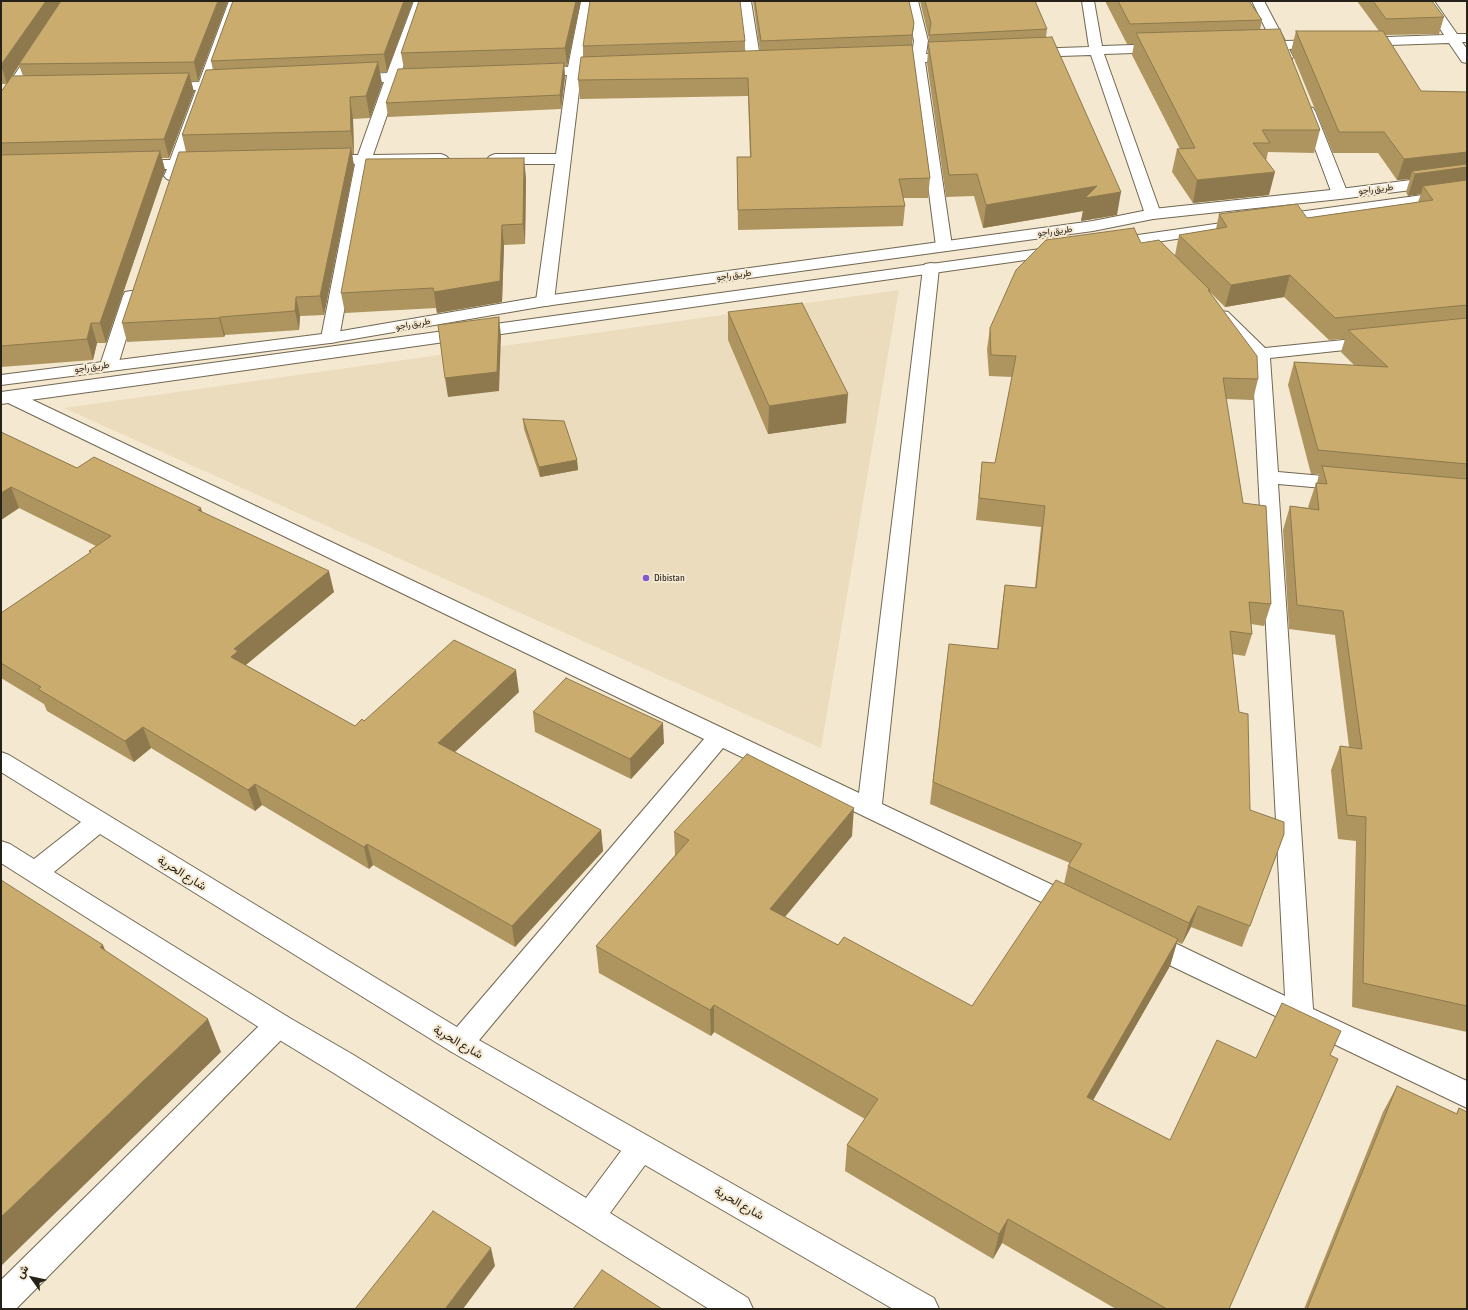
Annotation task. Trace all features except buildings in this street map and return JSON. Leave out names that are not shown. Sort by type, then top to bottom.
[{"type":"street","points":[[1,106],[6,90],[70,1]]},
{"type":"street","points":[[168,186],[235,1]]},
{"type":"street","points":[[330,338],[364,159],[420,1]]},
{"type":"street","points":[[545,301],[574,71],[587,1]]},
{"type":"street","points":[[745,1],[754,64]]},
{"type":"street","points":[[912,1],[922,41],[918,58],[944,246]]},
{"type":"street","points":[[1088,1],[1096,50],[1153,214]]},
{"type":"street","points":[[1258,1],[1281,45],[1290,68]]},
{"type":"street","points":[[1428,1],[1460,38],[1467,59]]},
{"type":"street","points":[[1243,46],[1460,38]]},
{"type":"street","points":[[1018,54],[1173,48]]},
{"type":"street","points":[[871,60],[972,56]]},
{"type":"street","points":[[738,64],[770,63]]},
{"type":"street","points":[[527,72],[621,69]]},
{"type":"street","points":[[338,80],[440,75]]},
{"type":"street","points":[[150,87],[244,84]]},
{"type":"street","points":[[6,90],[26,90]]},
{"type":"street","points":[[1302,97],[1340,194]]},
{"type":"street","points":[[309,161],[364,159],[459,159]]},
{"type":"street","points":[[483,159],[562,159]]},
{"type":"street","points":[[120,166],[223,163]]},
{"type":"street","name":"طريق راجو","points":[[4,391],[109,365],[330,338],[545,301],[1093,226],[1153,214],[1340,194],[1467,178]]},
{"type":"street","name":"طريق راجو","points":[[4,391],[542,324],[931,268],[1089,247],[1151,245],[1257,223],[1467,194]]},
{"type":"street","points":[[869,808],[931,268]]},
{"type":"street","points":[[109,365],[136,282]]},
{"type":"street","points":[[1211,305],[1261,354],[1300,1015]]},
{"type":"street","points":[[1261,354],[1388,341]]},
{"type":"street","points":[[4,391],[1091,915]]},
{"type":"street","points":[[1268,477],[1367,486]]},
{"type":"street","points":[[460,1043],[719,737]]},
{"type":"street","name":"شارع الحرية","points":[[1,761],[460,1043],[923,1309]]},
{"type":"street","points":[[36,872],[99,821]]},
{"type":"street","points":[[1,850],[278,1025],[349,1067],[737,1309]]},
{"type":"street","points":[[1127,932],[1467,1095]]},
{"type":"street","points":[[1,1302],[278,1025]]},
{"type":"street","points":[[590,1217],[641,1147]]},
{"type":"shaded area","name":"Dibistan","points":[[899,290],[821,748],[64,408]]},
{"type":"place","name":"Dibistan","points":[[646,578]]}]
